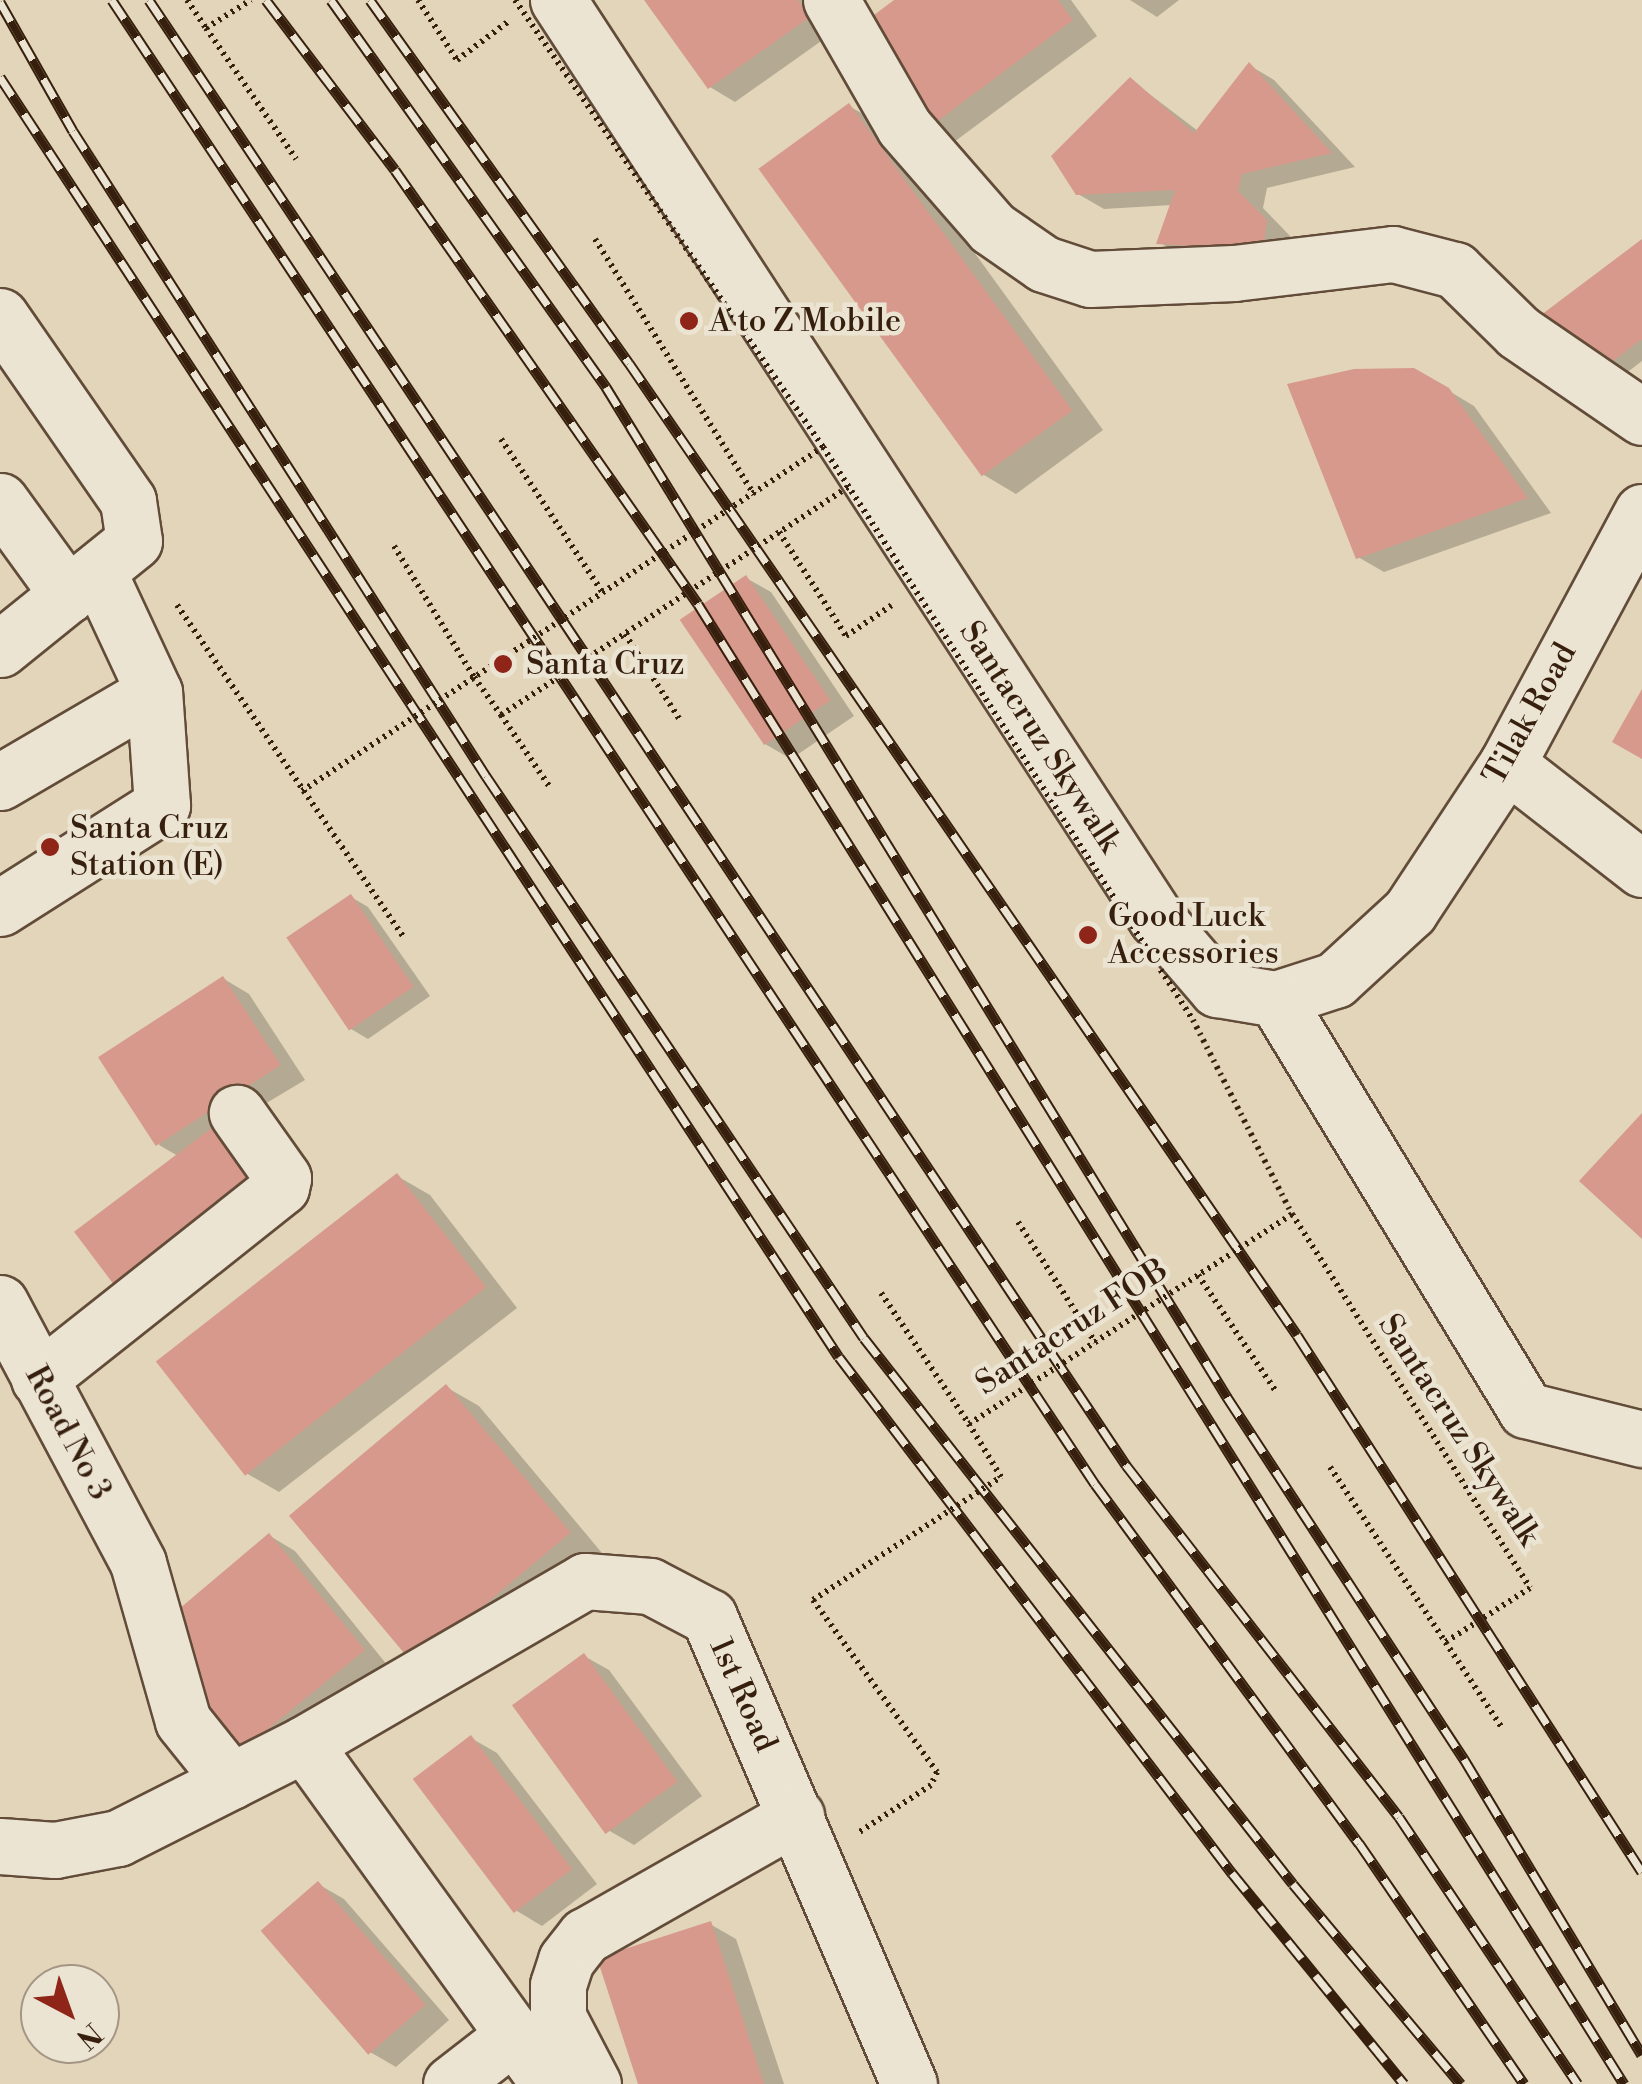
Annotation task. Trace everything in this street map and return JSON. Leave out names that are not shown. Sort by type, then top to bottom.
[{"type":"street","points":[[558,0],[1156,918],[1217,989],[1276,999],[1526,1410],[1642,1438]]},
{"type":"street","points":[[831,0],[904,126],[992,228],[1044,264],[1090,279],[1234,273],[1393,254],[1455,270],[1518,332],[1642,416]]},
{"type":"street","points":[[0,316],[128,502],[100,570],[0,649]]},
{"type":"street","points":[[0,501],[100,570],[154,692],[162,805],[0,908]]},
{"type":"street","name":"Tilak Road","points":[[1276,999],[1335,980],[1410,911],[1507,764],[1642,512]]},
{"type":"street","points":[[0,782],[154,692]]},
{"type":"street","points":[[1507,764],[1642,869]]},
{"type":"street","points":[[38,1379],[281,1187],[283,1178],[237,1113]]},
{"type":"street","name":"Road No 3","points":[[0,1303],[138,1563],[172,1698],[231,1781]]},
{"type":"street","name":"1st Road","points":[[0,1846],[55,1850],[118,1838],[304,1744],[585,1580],[650,1586],[709,1617],[909,2084]]},
{"type":"street","points":[[304,1744],[549,2084]]},
{"type":"street","points":[[593,2084],[558,2017],[558,1984],[566,1960],[585,1936],[796,1816]]},
{"type":"street","points":[[451,2084],[514,2035]]},
{"type":"path","points":[[187,0],[296,158]]},
{"type":"path","points":[[206,28],[250,0]]},
{"type":"path","points":[[418,0],[457,60],[538,0]]},
{"type":"path","name":"Santacruz Skywalk","points":[[515,0],[849,486],[1193,1020],[1292,1214],[1530,1588],[1444,1643]]},
{"type":"path","points":[[595,239],[754,494]]},
{"type":"path","points":[[500,438],[603,593]]},
{"type":"path","points":[[302,791],[823,447]]},
{"type":"path","points":[[501,715],[849,486]]},
{"type":"path","points":[[779,532],[846,636]]},
{"type":"path","points":[[394,546],[474,677],[548,786]]},
{"type":"path","points":[[100,570],[302,791],[404,938]]},
{"type":"path","points":[[625,634],[680,720]]},
{"type":"path","name":"Santacruz FOB","points":[[870,1825],[930,1784],[937,1772],[814,1600],[1001,1476],[969,1424],[1292,1214]]},
{"type":"path","points":[[1018,1222],[1095,1342]]},
{"type":"path","points":[[1198,1275],[1277,1393]]},
{"type":"path","points":[[881,1293],[969,1424]]},
{"type":"path","points":[[1330,1467],[1502,1728]]},
{"type":"building","points":[[644,0],[798,0],[810,17],[708,89]]},
{"type":"building","points":[[894,0],[1058,0],[1073,20],[927,129],[854,30]]},
{"type":"building","points":[[1249,62],[1332,153],[1242,174],[1238,191],[1267,220],[1263,250],[1156,244],[1175,190],[1076,195],[1051,156],[1130,77],[1194,133]]},
{"type":"building","points":[[849,103],[1072,410],[982,476],[758,169]]},
{"type":"building","points":[[1642,239],[1642,339],[1589,379],[1541,315]]},
{"type":"building","points":[[1414,368],[1449,388],[1528,498],[1356,559],[1287,384],[1354,369]]},
{"type":"building","points":[[746,575],[830,700],[764,745],[680,620]]},
{"type":"building","points":[[1642,689],[1642,759],[1612,742]]},
{"type":"building","points":[[351,894],[414,987],[349,1030],[286,938]]},
{"type":"building","points":[[223,976],[281,1065],[156,1146],[98,1057]]},
{"type":"building","points":[[1642,1113],[1642,1239],[1579,1181]]},
{"type":"building","points":[[225,1118],[274,1183],[123,1296],[74,1232]]},
{"type":"building","points":[[397,1173],[486,1287],[245,1476],[156,1361]]},
{"type":"building","points":[[446,1384],[571,1533],[414,1664],[289,1516]]},
{"type":"building","points":[[269,1533],[365,1650],[236,1755],[205,1716],[179,1609]]},
{"type":"building","points":[[584,1653],[677,1782],[605,1834],[512,1705]]},
{"type":"building","points":[[471,1735],[572,1869],[514,1913],[413,1779]]},
{"type":"building","points":[[318,1881],[426,2005],[368,2055],[261,1931]]},
{"type":"building","points":[[711,1921],[764,2084],[638,2084],[597,1958]]},
{"type":"railway","points":[[112,0],[1095,1484],[1359,1843],[1524,2084]]},
{"type":"railway","points":[[149,0],[1126,1465],[1399,1817],[1578,2084]]},
{"type":"railway","points":[[266,0],[395,170],[698,604],[1624,2084]]},
{"type":"railway","points":[[331,0],[606,387],[1227,1397],[1464,1759],[1642,2055]]},
{"type":"railway","points":[[370,0],[629,363],[1297,1335],[1642,1872]]},
{"type":"railway","points":[[0,2],[73,131],[486,776],[864,1338],[1293,1884],[1461,2084]]},
{"type":"railway","points":[[0,77],[839,1357],[1232,1873],[1404,2084]]},
{"type":"place","name":"A to Z Mobile","points":[[689,321]]},
{"type":"place","name":"Santa Cruz","points":[[503,664]]},
{"type":"place","name":"Santa Cruz Station (E)","points":[[50,847]]},
{"type":"place","name":"Good Luck Accessories","points":[[1088,935]]}]
